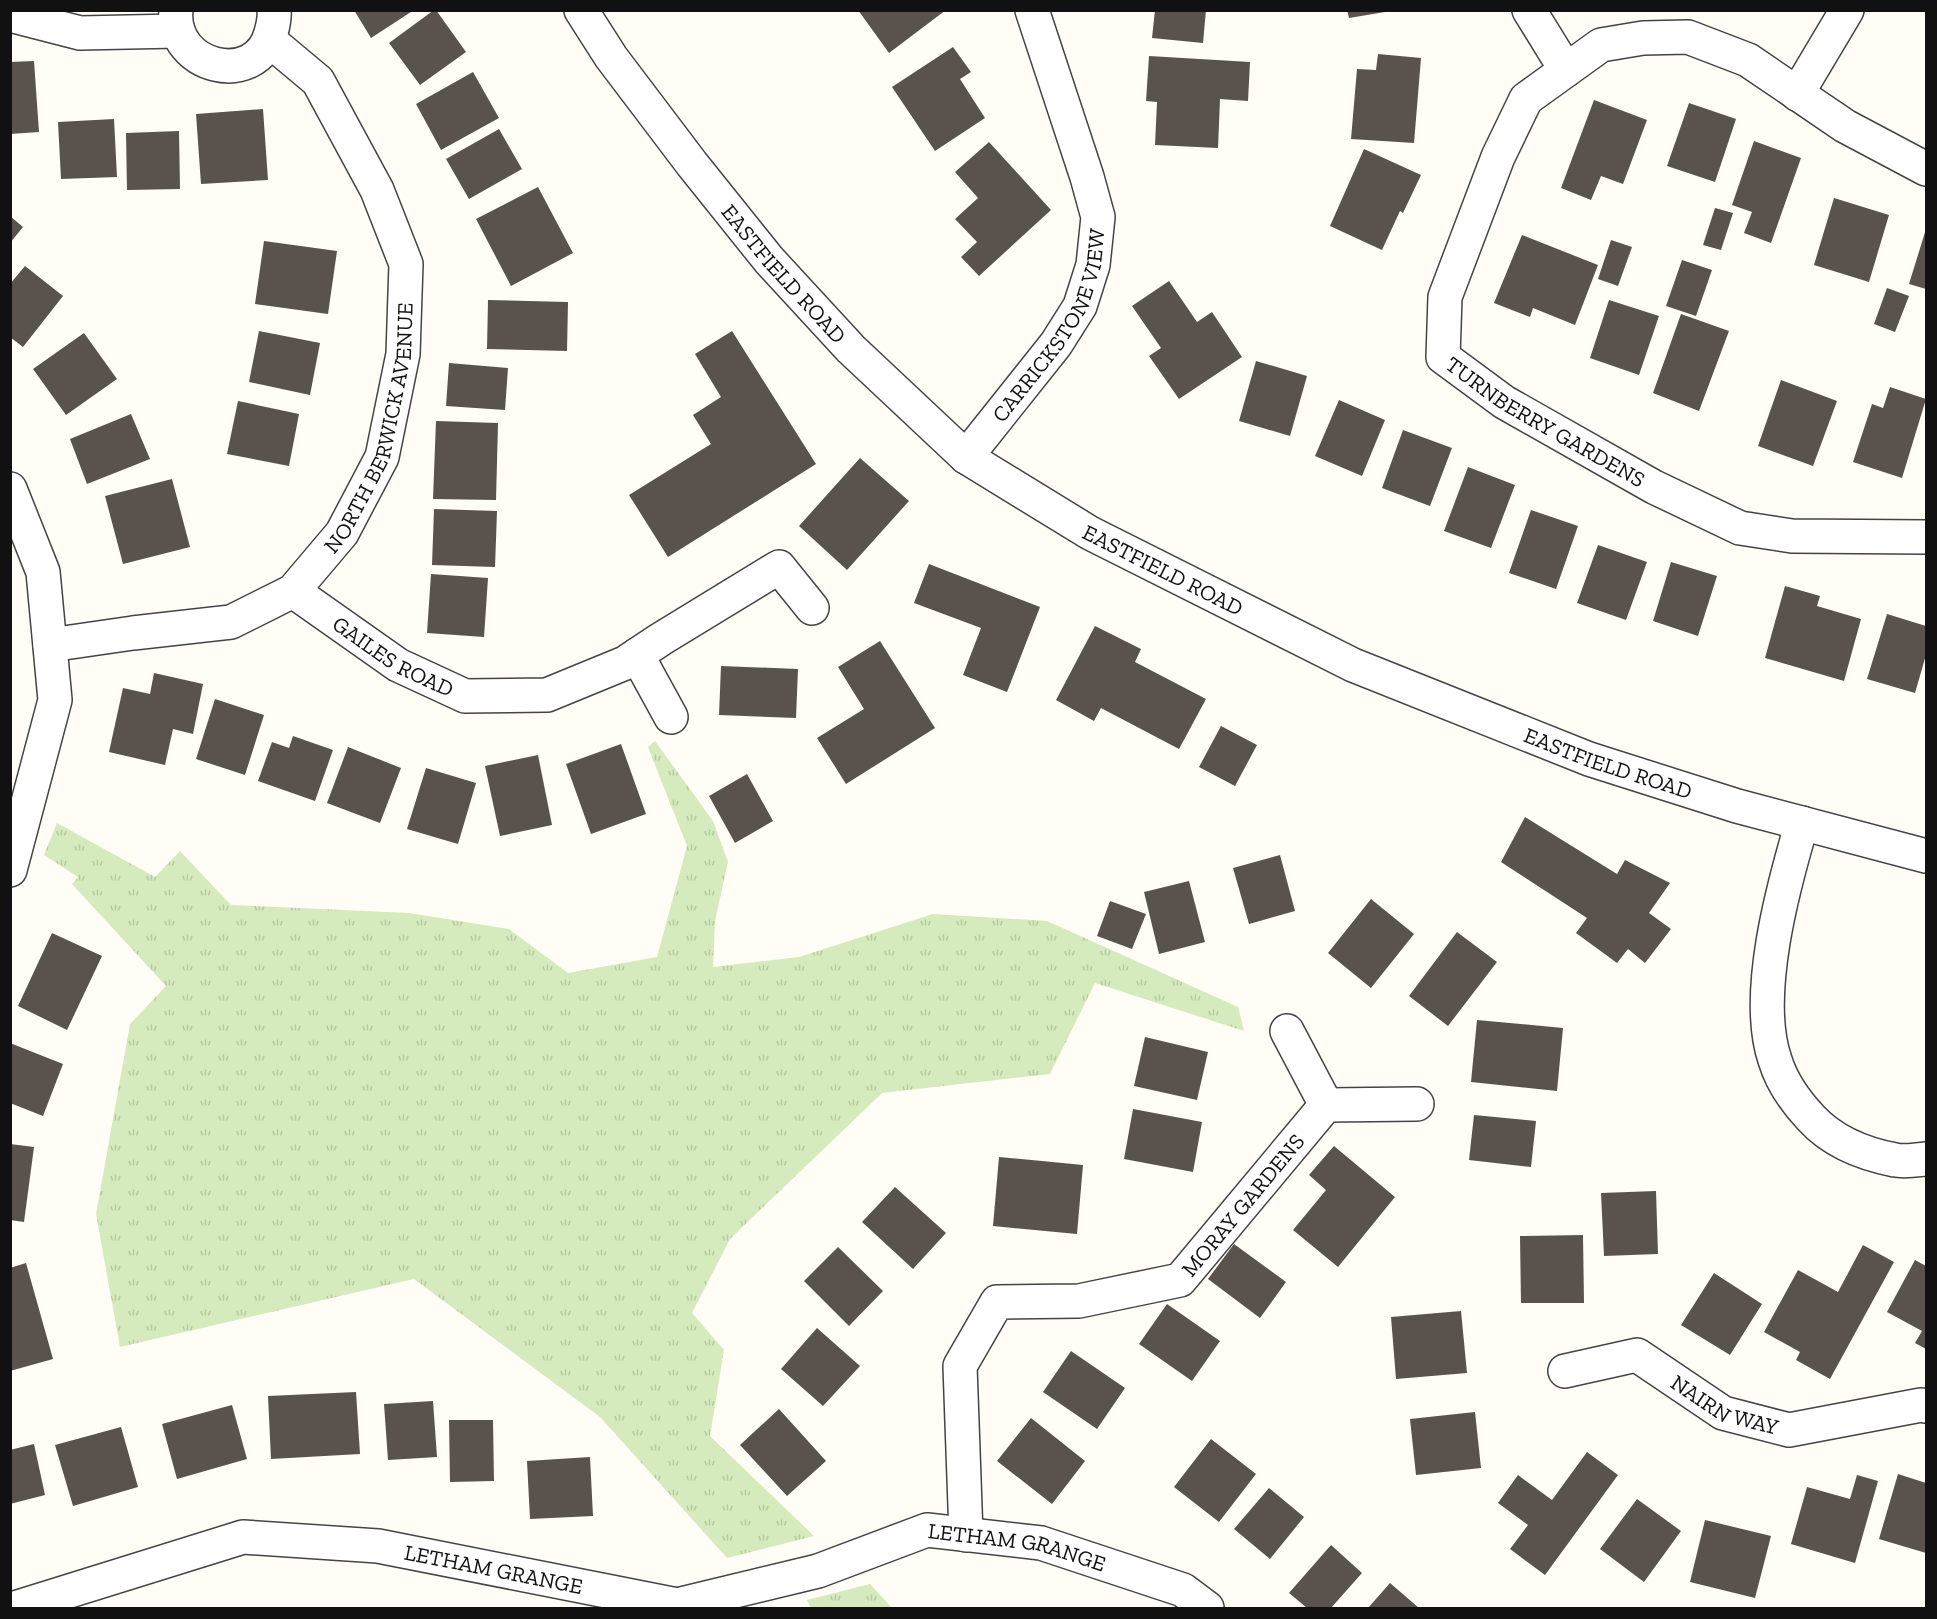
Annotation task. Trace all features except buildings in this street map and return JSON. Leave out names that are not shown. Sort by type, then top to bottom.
[{"type":"street","name":"EASTFIELD ROAD","points":[[581,10],[611,57],[769,260],[851,349],[966,457],[1090,533],[1353,665],[1589,759],[1737,806],[1926,856]]},
{"type":"street","name":"CARRICKSTONE VIEW","points":[[966,457],[1056,344],[1080,306],[1093,265],[1098,217],[1088,177],[1032,10]]},
{"type":"street","points":[[1529,10],[1566,70]]},
{"type":"street","points":[[1797,94],[1847,10]]},
{"type":"street","points":[[10,15],[80,33],[177,21],[188,50],[204,62],[220,66],[234,66],[259,54],[272,26]]},
{"type":"street","name":"NORTH BERWICK AVENUE","points":[[50,645],[231,622],[293,591],[342,533],[382,457],[403,354],[406,264],[377,190],[318,81],[272,26]]},
{"type":"street","name":"TURNBERRY GARDENS","points":[[1926,169],[1845,126],[1748,60],[1688,37],[1643,38],[1601,45],[1526,99],[1498,157],[1445,297],[1443,357],[1504,402],[1654,487],[1740,528],[1792,536],[1926,537]]},
{"type":"street","points":[[10,489],[43,572],[56,700],[10,870]]},
{"type":"street","name":"GAILES ROAD","points":[[293,591],[398,665],[465,696],[547,695],[625,663],[779,567],[812,608]]},
{"type":"street","points":[[637,655],[670,717]]},
{"type":"street","points":[[1802,823],[1789,867],[1770,957],[1768,1028],[1775,1060],[1792,1097],[1821,1129],[1849,1146],[1897,1161],[1926,1159]]},
{"type":"street","points":[[1287,1031],[1326,1105],[1417,1104]]},
{"type":"street","name":"MORAY GARDENS","points":[[966,1535],[960,1366],[997,1302],[1079,1301],[1180,1280],[1326,1105]]},
{"type":"street","name":"NAIRN WAY","points":[[1565,1371],[1637,1355],[1723,1413],[1789,1430],[1920,1405],[1926,1406]]},
{"type":"street","name":"LETHAM GRANGE","points":[[15,1608],[243,1537],[378,1546],[677,1605],[818,1571],[927,1530],[1041,1544],[1183,1590],[1207,1608]]},
{"type":"green space","points":[[655,741],[713,821],[728,862],[715,921],[713,967],[799,957],[933,914],[1047,921],[1238,1007],[1244,1031],[1095,983],[1050,1074],[882,1093],[730,1239],[692,1313],[724,1350],[710,1436],[814,1536],[727,1558],[600,1417],[414,1279],[120,1347],[96,1214],[130,1024],[166,986],[72,884],[78,877],[44,855],[57,823],[155,877],[180,851],[231,905],[409,913],[509,929],[568,973],[657,957],[687,846],[648,747]]},
{"type":"green space","points":[[870,1584],[892,1608],[811,1608],[807,1600]]}]
